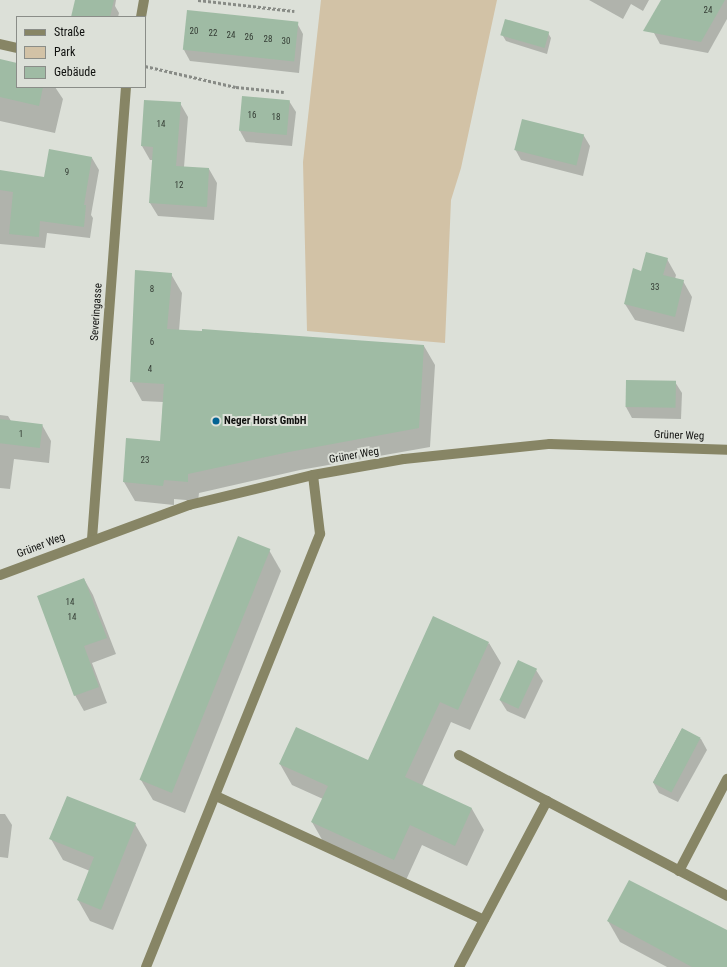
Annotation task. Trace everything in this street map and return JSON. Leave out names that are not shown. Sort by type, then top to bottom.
[{"type":"street","points":[[140,16],[144,0]]},
{"type":"street","points":[[0,44],[16,48]]},
{"type":"street","name":"Severingasse","points":[[92,539],[126,88]]},
{"type":"street","name":"Grüner Weg","points":[[0,575],[92,539],[189,504],[314,475],[404,459],[550,444],[727,450]]},
{"type":"street","points":[[146,967],[320,534],[314,475]]},
{"type":"street","points":[[459,755],[727,896]]},
{"type":"street","points":[[679,871],[727,779]]},
{"type":"street","points":[[216,796],[484,920]]},
{"type":"street","points":[[459,967],[547,801]]},
{"type":"path","points":[[198,0],[294,11]]},
{"type":"path","points":[[146,66],[236,87],[284,92]]},
{"type":"green space","points":[[321,0],[497,0],[461,168],[451,200],[445,343],[307,331],[303,162]]},
{"type":"building","points":[[75,0],[114,0],[110,16],[71,16]]},
{"type":"building","points":[[661,0],[725,0],[701,42],[643,31]]},
{"type":"building","points":[[187,10],[298,22],[294,61],[183,50]]},
{"type":"building","points":[[505,19],[549,32],[545,48],[500,35]]},
{"type":"building","points":[[0,59],[16,63],[16,88],[43,88],[39,106],[0,97]]},
{"type":"building","points":[[242,96],[290,100],[287,135],[239,131]]},
{"type":"building","points":[[144,100],[181,102],[176,166],[209,168],[207,207],[149,203],[153,147],[141,146]]},
{"type":"building","points":[[522,119],[584,134],[576,166],[514,150]]},
{"type":"building","points":[[49,149],[92,157],[84,205],[86,205],[84,227],[40,221],[39,237],[9,234],[13,192],[0,190],[0,170],[44,177]]},
{"type":"building","points":[[646,252],[668,258],[663,275],[684,280],[675,317],[624,304],[633,268],[641,271]]},
{"type":"building","points":[[135,270],[172,273],[167,329],[202,331],[202,329],[424,345],[419,428],[289,452],[188,474],[188,482],[164,480],[163,486],[123,482],[126,438],[160,441],[164,384],[130,382]]},
{"type":"building","points":[[626,380],[676,381],[676,408],[626,407]]},
{"type":"building","points":[[0,419],[43,424],[40,448],[0,443]]},
{"type":"building","points":[[238,536],[270,549],[172,793],[139,780]]},
{"type":"building","points":[[84,578],[107,638],[84,646],[99,687],[74,696],[37,596]]},
{"type":"building","points":[[433,616],[489,642],[458,710],[440,702],[405,777],[472,808],[455,846],[410,825],[394,860],[311,822],[328,786],[279,764],[296,727],[368,760]]},
{"type":"building","points":[[518,660],[537,669],[518,709],[499,700]]},
{"type":"building","points":[[682,728],[701,738],[671,793],[653,783]]},
{"type":"building","points":[[67,796],[136,823],[101,910],[77,900],[94,857],[49,839]]},
{"type":"building","points":[[629,880],[727,930],[727,967],[692,967],[607,921]]},
{"type":"place","name":"Neger Horst GmbH","points":[[216,421]]}]
